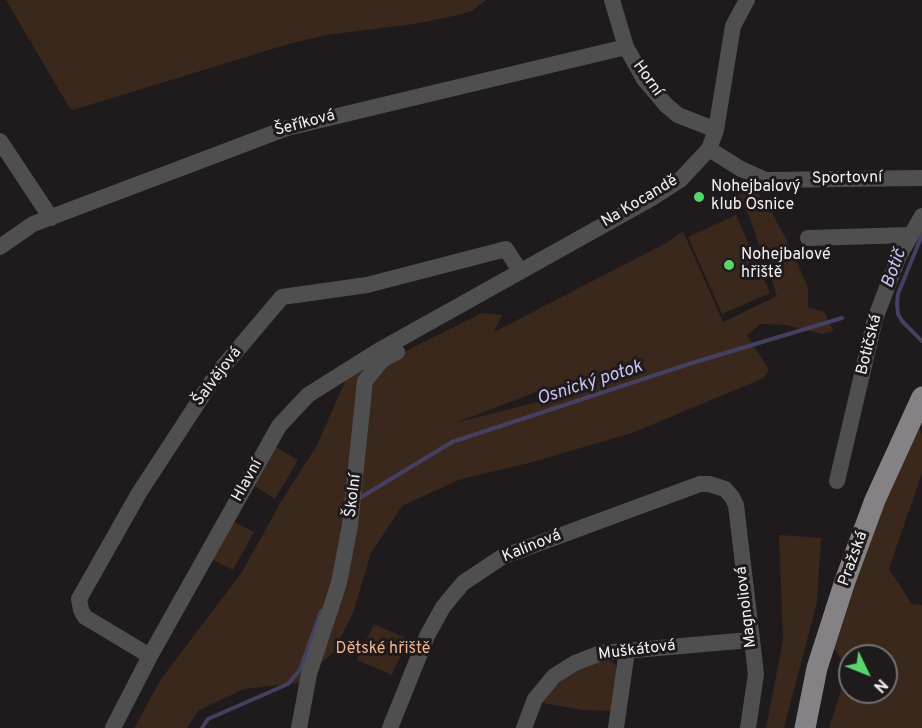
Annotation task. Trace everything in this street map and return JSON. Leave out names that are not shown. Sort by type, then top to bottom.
[{"type":"main road","name":"Pražská","points":[[805,728],[817,668],[845,581],[875,500],[922,397]]},
{"type":"street","name":"Horní","points":[[612,0],[626,47],[644,79],[666,105],[678,115],[716,129]]},
{"type":"street","name":"Na Kocandě","points":[[460,306],[652,198],[680,180],[709,149],[716,129],[733,26],[740,4]]},
{"type":"street","name":"Šeříková","points":[[0,247],[23,230],[51,218],[287,128],[626,47]]},
{"type":"street","points":[[0,141],[51,218]]},
{"type":"street","name":"Sportovní","points":[[709,149],[741,169],[766,180],[922,178]]},
{"type":"street","name":"Botičská","points":[[837,481],[875,319],[889,279],[910,235],[922,216]]},
{"type":"street","points":[[808,238],[910,235]]},
{"type":"street","name":"Šalvějová","points":[[150,656],[85,617],[79,599],[139,493],[216,375],[282,297],[367,285],[506,249],[520,271]]},
{"type":"street","name":"Hlavní","points":[[113,728],[150,656],[279,426],[308,395],[378,351],[460,306]]},
{"type":"street","name":"Školní","points":[[300,728],[309,674],[339,583],[350,525],[365,381],[382,360],[446,325],[460,306]]},
{"type":"street","name":"Kalinová","points":[[390,728],[427,636],[443,608],[463,583],[502,557],[700,484],[716,485],[725,489]]},
{"type":"street","name":"Magnoliová","points":[[725,489],[736,505],[750,640],[756,674],[748,728]]},
{"type":"street","name":"Muškátová","points":[[524,728],[535,699],[554,676],[575,663],[601,653],[750,640]]},
{"type":"street","points":[[616,728],[627,651]]},
{"type":"green space","points":[[6,0],[486,0],[472,11],[458,15],[414,24],[326,35],[285,45],[73,110],[69,107]]},
{"type":"green space","points":[[751,186],[767,203],[793,252],[808,288],[808,307],[824,312],[834,331],[823,334],[786,325],[761,324],[747,335],[769,370],[764,378],[632,433],[529,463],[461,479],[402,506],[371,553],[353,613],[333,653],[298,683],[244,689],[199,710],[187,728],[134,728],[161,679],[242,572],[279,505],[317,445],[347,377],[400,354],[482,313],[502,315],[494,332],[668,242],[683,231],[723,322],[777,296],[749,216],[738,196]],"holes":[[[555,388],[576,392],[455,423],[536,392]]]},
{"type":"green space","name":"Nohejbalové hřiště","points":[[736,215],[770,293],[722,314],[688,237]]},
{"type":"green space","points":[[917,423],[922,434],[922,473],[889,569],[912,604],[922,605],[922,728],[829,728],[838,700],[838,704],[898,704],[898,644],[838,644],[838,654],[831,644],[863,548]]},
{"type":"green space","points":[[274,446],[298,460],[275,499],[253,485]]},
{"type":"green space","points":[[232,521],[254,532],[233,570],[213,560]]},
{"type":"green space","points":[[779,535],[821,538],[817,602],[784,728],[766,728],[783,640]]},
{"type":"green space","name":"Dětské hřiště","points":[[374,624],[408,639],[392,675],[357,660]]},
{"type":"green space","points":[[607,659],[615,664],[618,673],[612,711],[582,710],[542,703],[552,687],[571,672]]},
{"type":"waterway","name":"Botič","points":[[922,235],[898,294],[897,304],[898,314],[902,321],[922,341]]},
{"type":"waterway","name":"Osnický potok","points":[[358,499],[452,442],[692,363],[842,318]]},
{"type":"waterway","name":"Osnický potok","points":[[202,728],[208,719],[288,684],[300,670],[321,611]]},
{"type":"place","name":"Nohejbalový klub Osnice","points":[[699,197]]},
{"type":"place","name":"Nohejbalové hřiště","points":[[729,265]]}]
